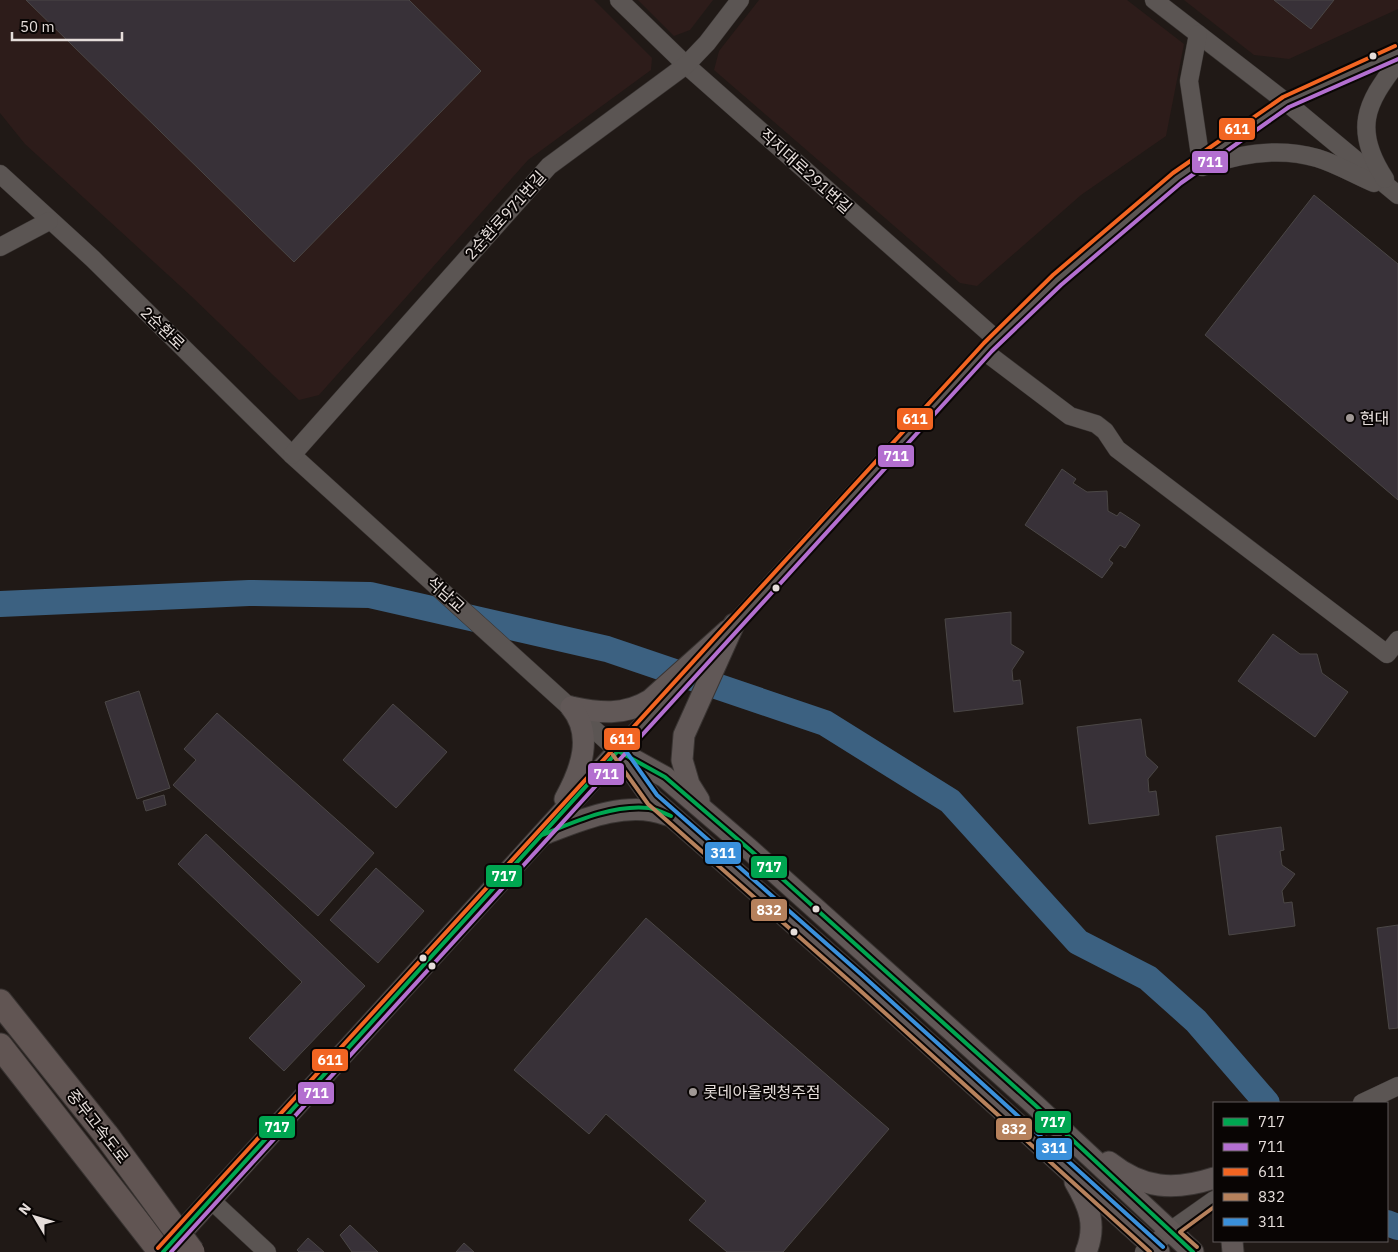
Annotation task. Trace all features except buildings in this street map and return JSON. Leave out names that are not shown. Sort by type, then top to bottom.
[{"type":"highway","name":"중부고속도로","points":[[0,1002],[107,1136],[192,1252]]},
{"type":"highway","name":"중부고속도로","points":[[0,1046],[162,1252]]},
{"type":"main road","points":[[708,813],[689,784],[682,760],[684,735],[716,665],[726,632]]},
{"type":"main road","points":[[569,706],[591,712],[620,712],[651,707],[726,632]]},
{"type":"main road","points":[[542,835],[569,792],[582,754],[584,731],[578,715],[569,706]]},
{"type":"main road","points":[[618,751],[665,777],[708,813],[1035,1105],[1193,1252]]},
{"type":"main road","points":[[618,751],[652,800],[1066,1167],[1152,1250]]},
{"type":"main road","points":[[162,1252],[618,751]]},
{"type":"main road","points":[[542,835],[577,821],[623,811],[644,808],[671,816]]},
{"type":"main road","points":[[1035,1105],[1112,1165],[1133,1177],[1167,1187],[1182,1187],[1213,1178]]},
{"type":"main road","points":[[1066,1167],[1087,1204],[1091,1217],[1092,1223],[1086,1252]]},
{"type":"street","name":"직지대로291번길","points":[[619,0],[686,65],[990,345],[1070,416],[1096,424],[1105,431],[1118,449],[1388,654],[1398,640]]},
{"type":"street","name":"2순환로971번길","points":[[292,455],[549,166],[686,65],[707,43],[740,0]]},
{"type":"street","points":[[1154,0],[1286,102],[1396,193]]},
{"type":"street","points":[[1198,34],[1189,81],[1201,162]]},
{"type":"street","points":[[726,632],[990,345],[1057,280],[1177,178],[1286,102],[1398,52]]},
{"type":"street","points":[[1396,193],[1373,159],[1364,128],[1375,93],[1398,62]]},
{"type":"street","points":[[1177,178],[1209,164],[1244,155],[1278,153],[1316,157],[1396,193]]},
{"type":"street","name":"2순환로","points":[[0,174],[111,277],[292,455],[324,483]]},
{"type":"street","points":[[0,247],[49,221]]},
{"type":"street","name":"석남교","points":[[324,483],[569,706]]},
{"type":"street","points":[[569,706],[618,751],[651,707]]},
{"type":"street","points":[[1364,1102],[1398,1086]]},
{"type":"street","points":[[211,1200],[266,1252]]},
{"type":"street","points":[[1152,1250],[1170,1231],[1213,1201]]},
{"type":"shaded area","points":[[0,0],[594,0],[652,58],[651,70],[528,160],[319,395],[299,400],[190,295],[25,144],[0,113]]},
{"type":"shaded area","points":[[638,0],[713,0],[690,30],[674,36]]},
{"type":"shaded area","points":[[759,0],[1127,0],[1184,44],[1166,136],[1081,195],[977,286],[960,283],[714,70],[719,51]]},
{"type":"shaded area","points":[[1184,0],[1398,0],[1398,9],[1289,59],[1254,55]]},
{"type":"waterway","points":[[0,604],[249,593],[370,595],[607,649],[825,723],[950,801],[1078,942],[1148,978],[1196,1021],[1266,1102]]},
{"type":"waterway","points":[[1388,1223],[1398,1227]]},
{"type":"transit line","name":"611","points":[[158,1248],[984,343],[1053,275],[1173,173],[1283,97],[1395,46]]},
{"type":"transit line","name":"711","points":[[171,1252],[992,351],[1061,285],[1181,183],[1289,107],[1398,59]]},
{"type":"transit line","name":"311","points":[[623,747],[657,795],[862,975],[1163,1247]]},
{"type":"transit line","name":"717","points":[[618,751],[665,777],[749,849],[1035,1105],[1193,1252]]},
{"type":"transit line","name":"717","points":[[163,1252],[618,751]]},
{"type":"transit line","name":"832","points":[[613,755],[648,804],[854,985],[1150,1252]]},
{"type":"transit line","name":"717","points":[[542,835],[594,815],[635,807],[649,808],[671,816]]},
{"type":"transit line","name":"832","points":[[1197,1247],[1180,1232],[1213,1208]]},
{"type":"place","name":"현대","points":[[1350,418]]},
{"type":"place","name":"롯데아울렛청주점","points":[[693,1092]]}]
